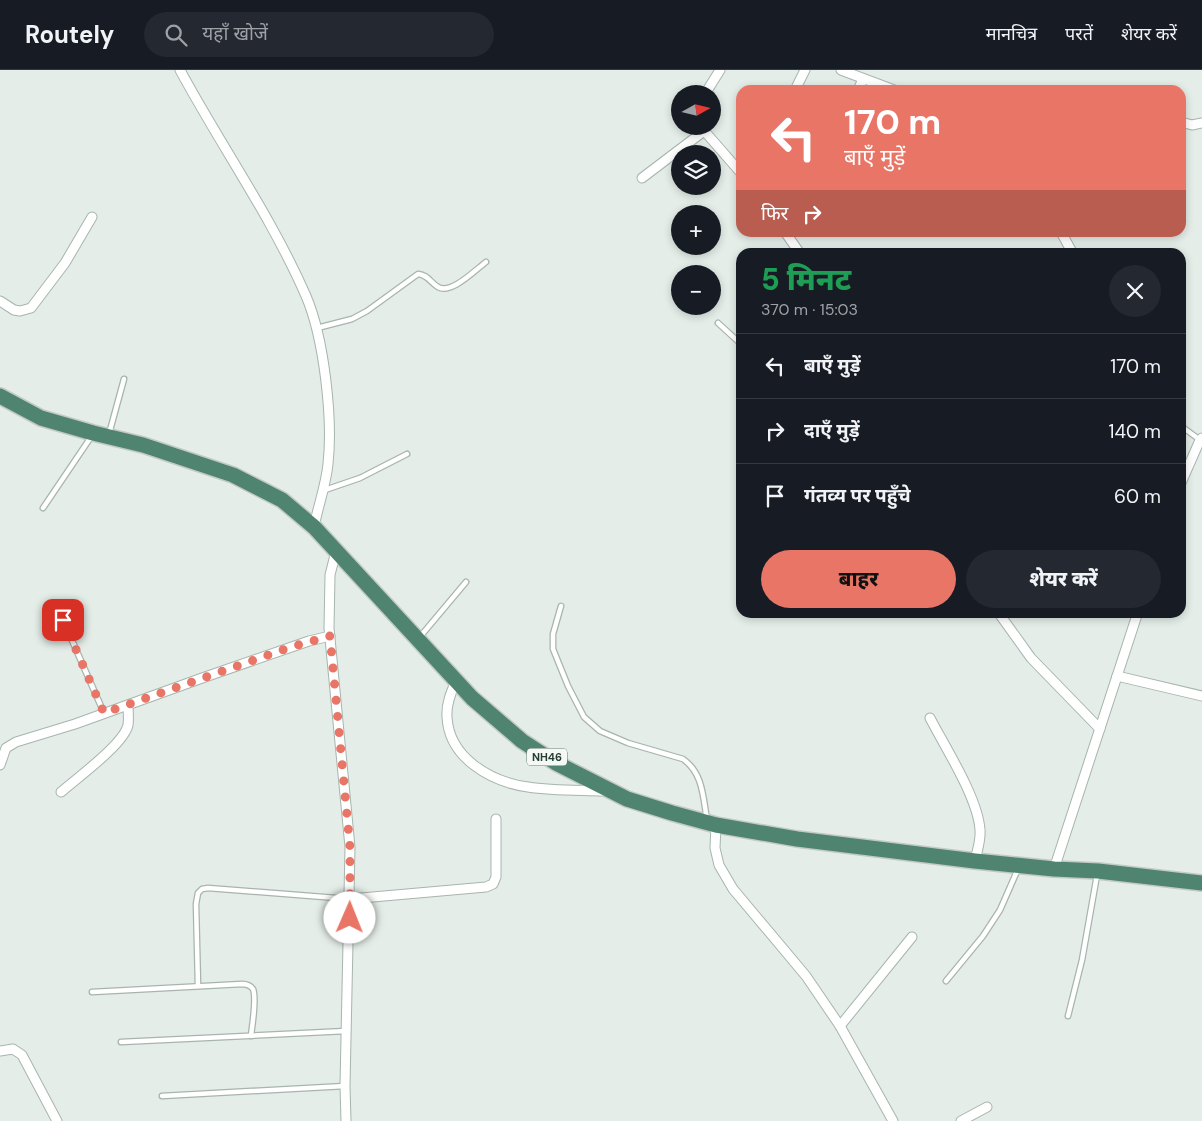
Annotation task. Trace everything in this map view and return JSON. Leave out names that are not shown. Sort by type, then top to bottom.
[{"type":"highway","name":"NH46","points":[[0,396],[41,418],[143,445],[233,476],[282,500],[314,527],[472,698],[522,741],[556,763],[627,799],[712,823],[797,839],[975,861],[1054,869],[1098,871],[1202,883]]},
{"type":"street","points":[[180,70],[256,198],[306,296],[317,328],[328,408],[328,464],[314,527]]},
{"type":"street","points":[[711,85],[720,70]]},
{"type":"street","points":[[798,85],[805,70]]},
{"type":"street","points":[[841,70],[880,85]]},
{"type":"street","points":[[860,85],[863,79]]},
{"type":"street","points":[[1186,123],[1192,125],[1202,123]]},
{"type":"street","points":[[642,178],[695,135]]},
{"type":"street","points":[[707,135],[736,167]]},
{"type":"street","points":[[0,302],[14,310],[20,311],[31,308],[65,264],[92,217]]},
{"type":"street","points":[[790,237],[796,248]]},
{"type":"street","points":[[1063,237],[1070,248]]},
{"type":"street","points":[[1186,473],[1200,444]]},
{"type":"street","points":[[336,551],[330,575],[330,636],[350,847],[345,1086],[346,1121]]},
{"type":"street","points":[[1002,618],[1031,658],[1100,728]]},
{"type":"street","points":[[1054,869],[1136,618]]},
{"type":"street","points":[[0,765],[3,747],[75,724],[299,644],[330,636]]},
{"type":"street","points":[[1117,676],[1202,696]]},
{"type":"street","points":[[456,681],[448,702],[446,717],[450,732],[459,750],[475,767],[495,778],[527,787],[610,791]]},
{"type":"street","points":[[61,792],[115,746],[124,735],[128,725],[128,705]]},
{"type":"street","points":[[930,718],[971,797],[978,815],[980,832],[975,861]]},
{"type":"street","points":[[350,899],[486,887],[493,884],[496,877],[496,819]]},
{"type":"street","points":[[712,823],[719,865],[733,889],[806,976],[840,1026],[893,1121]]},
{"type":"street","points":[[840,1026],[912,936]]},
{"type":"street","points":[[0,1051],[13,1049],[22,1055],[57,1121]]},
{"type":"street","points":[[961,1121],[987,1107]]},
{"type":"lane","points":[[317,328],[352,319],[368,311],[418,274],[424,274],[444,289],[455,286],[486,262]]},
{"type":"lane","points":[[718,323],[736,339]]},
{"type":"lane","points":[[108,436],[124,380]]},
{"type":"lane","points":[[1186,431],[1200,444]]},
{"type":"lane","points":[[43,508],[93,433]]},
{"type":"lane","points":[[322,491],[360,478],[407,454]]},
{"type":"lane","points":[[418,639],[466,582]]},
{"type":"lane","points":[[561,606],[553,634],[552,649],[584,717],[600,731],[628,743],[684,759],[691,764],[700,780],[712,823]]},
{"type":"lane","points":[[63,620],[104,713]]},
{"type":"lane","points":[[946,981],[983,936],[1000,910],[1019,865]]},
{"type":"lane","points":[[1068,1016],[1082,960],[1098,871]]},
{"type":"lane","points":[[198,986],[196,904],[198,893],[202,889],[350,899]]},
{"type":"lane","points":[[92,992],[248,985],[252,989],[254,997],[251,1036]]},
{"type":"lane","points":[[121,1042],[346,1031]]},
{"type":"lane","points":[[162,1096],[345,1086]]},
{"type":"route","points":[[63,620],[104,713],[291,647],[330,636],[350,847],[350,918]]}]
